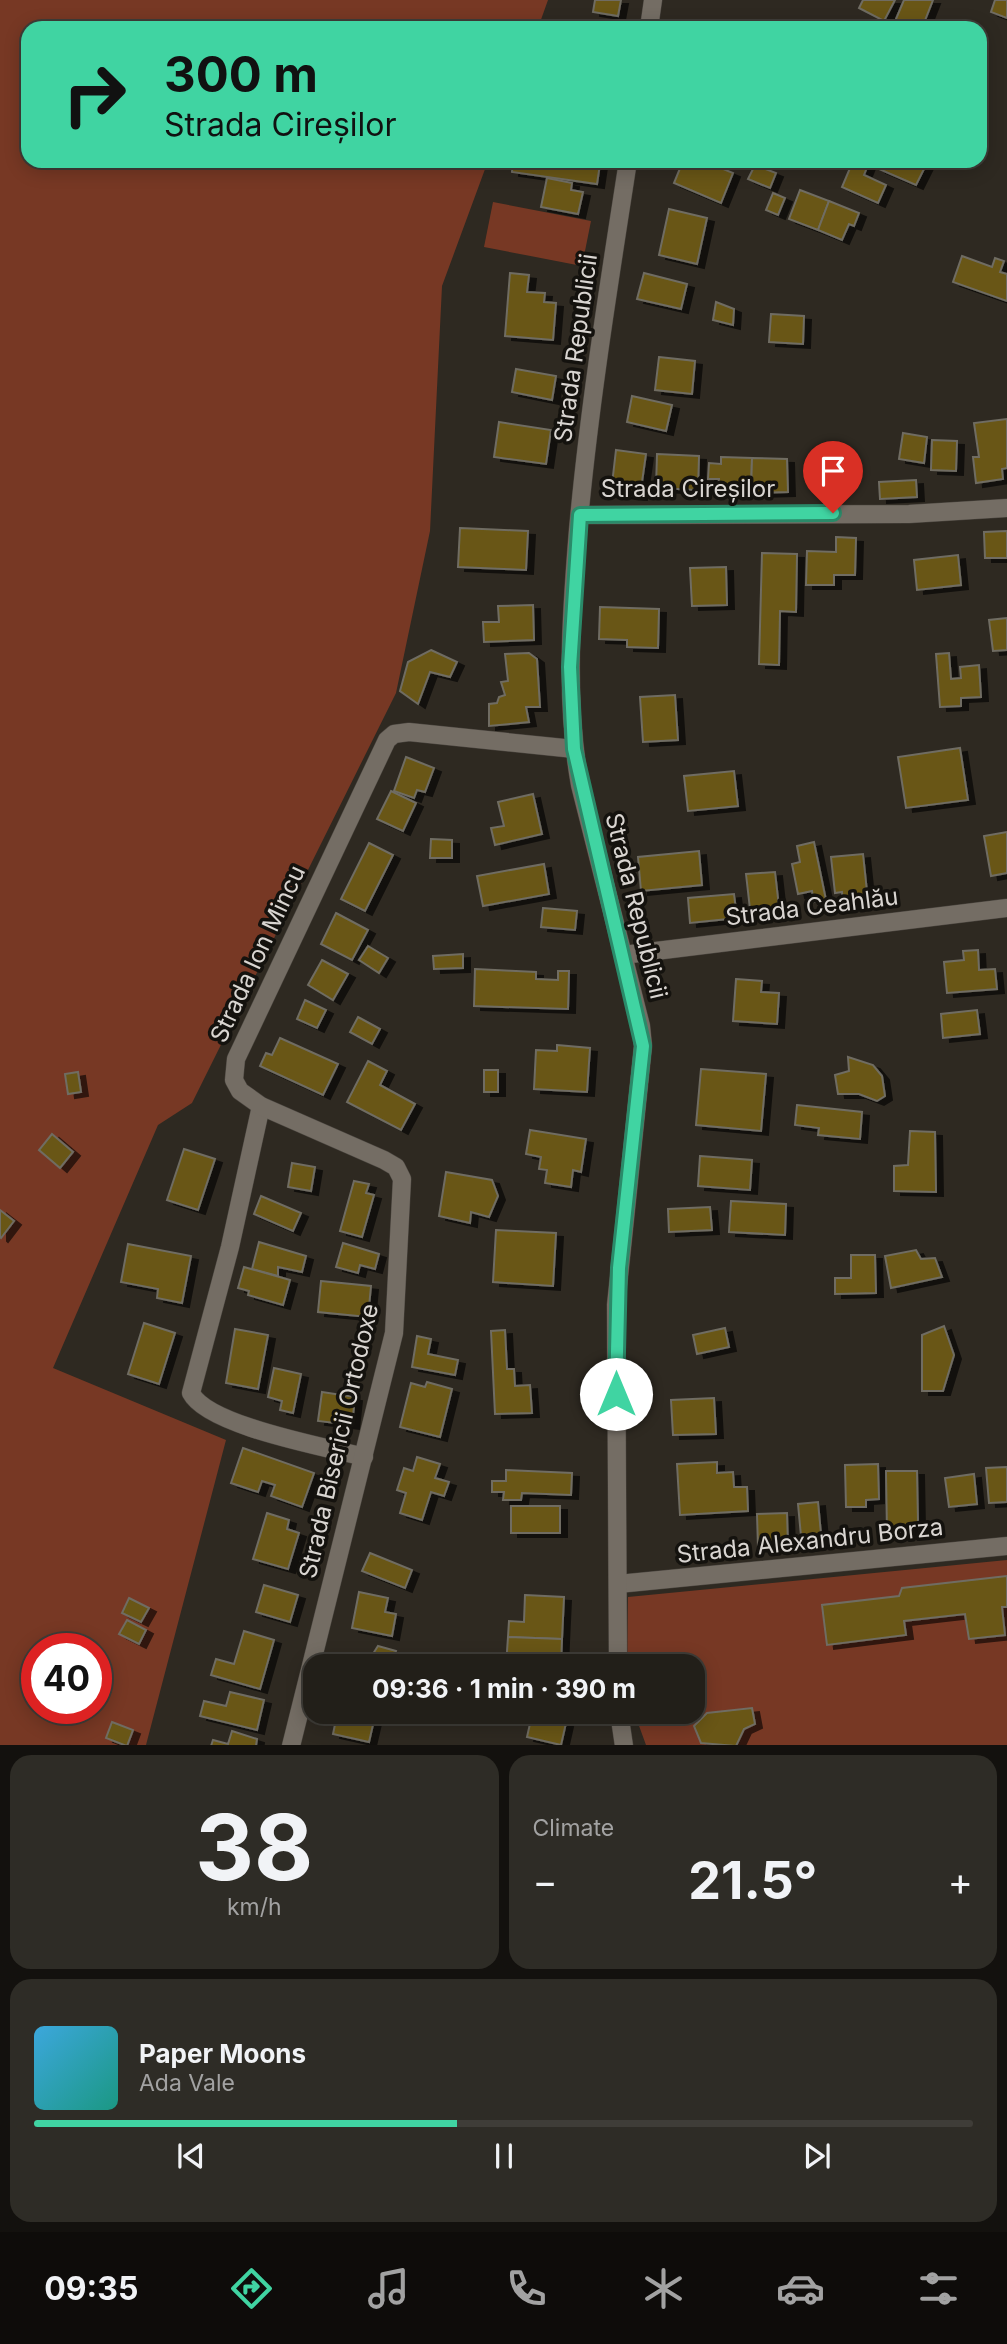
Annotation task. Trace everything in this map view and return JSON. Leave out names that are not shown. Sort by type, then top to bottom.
[{"type":"street","points":[[650,21],[653,0]]},
{"type":"street","name":"Strada Republicii","points":[[618,1654],[616,1305],[643,1046],[574,749],[570,667],[580,515],[611,266],[627,168]]},
{"type":"street","name":"Strada Cireșilor","points":[[580,515],[909,513],[1007,508]]},
{"type":"street","name":"Strada Ion Mincu","points":[[261,1106],[236,1086],[233,1073],[236,1059],[387,740],[394,734],[409,732],[574,749]]},
{"type":"street","name":"Strada Ceahlău","points":[[623,955],[1007,908]]},
{"type":"street","points":[[261,1106],[230,1247],[191,1393],[196,1403],[213,1414],[242,1425],[364,1457]]},
{"type":"street","name":"Strada Bisericii Ortodoxe","points":[[261,1106],[383,1160],[396,1167],[401,1174],[401,1227],[394,1333],[291,1745]]},
{"type":"street","name":"Strada Alexandru Borza","points":[[618,1584],[1007,1546]]},
{"type":"street","points":[[621,1724],[624,1745]]},
{"type":"shaded area","points":[[0,0],[548,0],[540,21],[21,21],[21,168],[485,168],[442,286],[430,531],[396,693],[192,1103],[158,1125],[53,1368],[226,1440],[146,1745],[0,1745]]},
{"type":"shaded area","points":[[493,202],[591,221],[582,266],[484,247]]},
{"type":"shaded area","points":[[1007,1560],[1007,1745],[646,1745],[638,1724],[705,1724],[705,1654],[627,1654],[628,1597]]},
{"type":"building","points":[[595,0],[621,0],[618,16],[593,12]]},
{"type":"building","points":[[863,0],[895,0],[884,21],[859,8]]},
{"type":"building","points":[[904,0],[933,0],[925,21],[895,21]]},
{"type":"building","points":[[995,0],[1007,0],[1007,18],[991,12]]},
{"type":"building","points":[[512,168],[599,168],[597,184],[512,172]]},
{"type":"building","points":[[680,168],[721,168],[733,173],[721,203],[674,183]]},
{"type":"building","points":[[754,168],[776,173],[770,188],[748,179]]},
{"type":"building","points":[[850,168],[867,168],[864,175],[886,185],[878,203],[842,187]]},
{"type":"building","points":[[880,168],[924,168],[916,185]]},
{"type":"building","points":[[547,178],[572,183],[571,190],[583,192],[578,214],[541,207]]},
{"type":"building","points":[[800,190],[829,201],[818,230],[789,219]]},
{"type":"building","points":[[773,193],[785,198],[778,215],[766,210]]},
{"type":"building","points":[[829,201],[859,213],[854,226],[849,224],[842,240],[818,230]]},
{"type":"building","points":[[669,209],[707,218],[697,264],[659,255]]},
{"type":"building","points":[[962,256],[992,267],[995,258],[1004,261],[1000,272],[1007,274],[1007,301],[953,282]]},
{"type":"building","points":[[510,273],[529,275],[527,292],[545,293],[544,302],[556,303],[553,340],[505,336]]},
{"type":"building","points":[[644,273],[687,284],[681,309],[637,299]]},
{"type":"building","points":[[716,302],[734,309],[733,325],[713,320]]},
{"type":"building","points":[[771,314],[804,316],[803,344],[769,342]]},
{"type":"building","points":[[659,357],[695,361],[692,394],[655,390]]},
{"type":"building","points":[[516,369],[556,376],[552,400],[512,392]]},
{"type":"building","points":[[632,396],[672,405],[666,431],[627,422]]},
{"type":"building","points":[[1007,419],[1007,468],[1002,469],[1003,479],[976,483],[973,457],[979,457],[974,423]]},
{"type":"building","points":[[499,422],[551,430],[546,464],[494,457]]},
{"type":"building","points":[[903,433],[927,437],[924,463],[899,459]]},
{"type":"building","points":[[932,440],[957,441],[956,471],[931,470]]},
{"type":"building","points":[[616,450],[646,454],[640,496],[611,493]]},
{"type":"building","points":[[657,454],[699,456],[698,490],[656,488]]},
{"type":"building","points":[[721,457],[752,458],[751,493],[718,492],[719,479],[708,479],[709,463],[721,464]]},
{"type":"building","points":[[752,458],[787,459],[788,492],[751,493]]},
{"type":"building","points":[[916,480],[917,497],[880,499],[879,482]]},
{"type":"building","points":[[460,528],[528,531],[526,570],[458,567]]},
{"type":"building","points":[[1007,531],[1007,558],[985,558],[984,532]]},
{"type":"building","points":[[836,537],[856,538],[855,575],[834,575],[834,585],[806,585],[807,551],[836,552]]},
{"type":"building","points":[[762,553],[797,554],[796,612],[780,611],[779,665],[759,664]]},
{"type":"building","points":[[958,555],[961,585],[917,590],[914,560]]},
{"type":"building","points":[[726,567],[727,605],[692,606],[690,568]]},
{"type":"building","points":[[533,605],[534,640],[484,642],[483,622],[499,622],[498,606]]},
{"type":"building","points":[[600,607],[659,609],[658,648],[627,647],[627,640],[599,639]]},
{"type":"building","points":[[1007,618],[1007,650],[993,651],[989,620]]},
{"type":"building","points":[[431,650],[457,662],[450,677],[430,672],[418,704],[400,691],[408,662]]},
{"type":"building","points":[[529,653],[537,659],[540,707],[526,707],[529,722],[489,726],[489,704],[497,703],[499,697],[505,695],[501,682],[508,681],[505,654]]},
{"type":"building","points":[[949,653],[951,679],[961,678],[960,667],[979,665],[981,697],[961,698],[961,706],[940,707],[936,654]]},
{"type":"building","points":[[675,695],[678,740],[643,742],[640,697]]},
{"type":"building","points":[[960,748],[968,800],[906,808],[898,757]]},
{"type":"building","points":[[406,757],[434,768],[425,792],[417,790],[414,798],[394,791]]},
{"type":"building","points":[[734,771],[738,806],[688,811],[684,776]]},
{"type":"building","points":[[391,791],[416,803],[403,831],[377,819]]},
{"type":"building","points":[[533,794],[542,834],[495,845],[491,828],[504,826],[498,802]]},
{"type":"building","points":[[1007,832],[1007,873],[991,876],[984,836]]},
{"type":"building","points":[[431,839],[452,840],[452,858],[430,858]]},
{"type":"building","points":[[814,842],[826,900],[814,902],[812,891],[798,894],[792,864],[800,862],[797,846]]},
{"type":"building","points":[[369,843],[393,855],[365,911],[341,899]]},
{"type":"building","points":[[699,851],[702,885],[641,891],[638,857]]},
{"type":"building","points":[[863,854],[868,901],[843,904],[842,892],[835,893],[831,857]]},
{"type":"building","points":[[544,864],[549,894],[483,906],[477,876]]},
{"type":"building","points":[[775,872],[779,907],[750,909],[746,874]]},
{"type":"building","points":[[734,894],[737,918],[690,923],[688,898]]},
{"type":"building","points":[[543,908],[577,911],[575,930],[541,927]]},
{"type":"building","points":[[336,913],[368,930],[352,960],[321,944]]},
{"type":"building","points":[[368,946],[388,958],[379,973],[359,960]]},
{"type":"building","points":[[978,950],[979,970],[995,969],[997,989],[947,993],[944,962],[964,960],[963,951]]},
{"type":"building","points":[[463,954],[463,968],[434,969],[433,956]]},
{"type":"building","points":[[322,960],[348,974],[333,1000],[308,985]]},
{"type":"building","points":[[475,969],[536,972],[536,979],[558,980],[558,971],[569,971],[568,1009],[474,1006]]},
{"type":"building","points":[[736,979],[762,981],[761,992],[779,993],[777,1024],[733,1021]]},
{"type":"building","points":[[305,1000],[326,1010],[317,1028],[297,1019]]},
{"type":"building","points":[[977,1010],[980,1034],[943,1038],[941,1014]]},
{"type":"building","points":[[358,1017],[380,1029],[372,1044],[350,1032]]},
{"type":"building","points":[[280,1038],[338,1064],[323,1095],[260,1066],[266,1053],[272,1055]]},
{"type":"building","points":[[557,1045],[590,1048],[587,1092],[534,1089],[536,1050],[557,1051]]},
{"type":"building","points":[[848,1057],[873,1065],[882,1076],[885,1096],[877,1101],[859,1094],[838,1094],[835,1075],[849,1071]]},
{"type":"building","points":[[368,1061],[387,1071],[380,1085],[415,1104],[401,1130],[347,1102]]},
{"type":"building","points":[[701,1069],[766,1074],[761,1131],[696,1125]]},
{"type":"building","points":[[484,1070],[498,1070],[498,1092],[484,1092]]},
{"type":"building","points":[[78,1072],[81,1092],[68,1094],[65,1074]]},
{"type":"building","points":[[797,1105],[862,1112],[860,1139],[818,1135],[819,1128],[795,1125]]},
{"type":"building","points":[[530,1130],[586,1139],[581,1172],[573,1170],[571,1187],[545,1183],[547,1170],[539,1169],[541,1157],[526,1154]]},
{"type":"building","points":[[910,1131],[935,1132],[936,1192],[894,1191],[894,1166],[908,1165]]},
{"type":"building","points":[[52,1134],[73,1152],[60,1168],[39,1150]]},
{"type":"building","points":[[184,1149],[215,1159],[198,1210],[167,1200]]},
{"type":"building","points":[[700,1156],[752,1160],[750,1190],[698,1186]]},
{"type":"building","points":[[292,1163],[315,1167],[311,1191],[288,1187]]},
{"type":"building","points":[[446,1172],[492,1180],[498,1196],[489,1217],[471,1212],[470,1223],[439,1216]]},
{"type":"building","points":[[354,1181],[369,1184],[366,1193],[374,1195],[362,1237],[340,1231]]},
{"type":"building","points":[[261,1196],[301,1213],[293,1231],[254,1214]]},
{"type":"building","points":[[731,1201],[786,1204],[785,1235],[729,1232]]},
{"type":"building","points":[[710,1207],[712,1230],[669,1232],[668,1209]]},
{"type":"building","points":[[0,1210],[14,1221],[1,1238],[0,1237]]},
{"type":"building","points":[[496,1230],[556,1233],[553,1286],[493,1282]]},
{"type":"building","points":[[259,1242],[306,1256],[302,1272],[278,1267],[278,1276],[252,1269]]},
{"type":"building","points":[[343,1243],[379,1254],[375,1269],[360,1265],[358,1273],[336,1267]]},
{"type":"building","points":[[128,1244],[191,1256],[182,1303],[157,1298],[158,1289],[121,1282]]},
{"type":"building","points":[[916,1250],[921,1259],[935,1258],[942,1277],[891,1288],[885,1256]]},
{"type":"building","points":[[851,1255],[875,1255],[876,1293],[835,1294],[835,1278],[851,1278]]},
{"type":"building","points":[[244,1267],[290,1280],[283,1305],[248,1295],[249,1291],[238,1288]]},
{"type":"building","points":[[321,1281],[371,1286],[368,1317],[318,1312]]},
{"type":"building","points":[[144,1323],[175,1333],[159,1384],[128,1374]]},
{"type":"building","points":[[944,1326],[954,1355],[943,1391],[922,1391],[922,1335]]},
{"type":"building","points":[[725,1328],[729,1347],[697,1354],[693,1335]]},
{"type":"building","points":[[235,1329],[268,1335],[258,1389],[226,1383]]},
{"type":"building","points":[[505,1330],[507,1369],[514,1369],[515,1386],[530,1385],[532,1413],[495,1414],[491,1331]]},
{"type":"building","points":[[417,1336],[431,1339],[428,1354],[458,1360],[455,1375],[412,1367]]},
{"type":"building","points":[[274,1368],[301,1374],[293,1413],[280,1410],[282,1401],[268,1397]]},
{"type":"building","points":[[427,1382],[452,1389],[440,1437],[400,1427],[411,1383],[425,1387]]},
{"type":"building","points":[[322,1392],[355,1397],[352,1425],[318,1421]]},
{"type":"building","points":[[714,1398],[716,1434],[673,1435],[671,1400]]},
{"type":"building","points":[[243,1448],[314,1473],[302,1507],[271,1496],[275,1485],[262,1481],[258,1492],[231,1483]]},
{"type":"building","points":[[417,1457],[440,1464],[435,1478],[449,1482],[444,1496],[431,1492],[422,1520],[400,1513],[406,1493],[397,1490],[404,1468],[413,1471]]},
{"type":"building","points":[[717,1462],[717,1473],[733,1472],[734,1487],[747,1487],[748,1511],[680,1515],[677,1464]]},
{"type":"building","points":[[878,1464],[879,1499],[866,1500],[866,1507],[846,1507],[845,1465]]},
{"type":"building","points":[[1007,1467],[1007,1502],[989,1503],[986,1468]]},
{"type":"building","points":[[506,1470],[572,1473],[571,1495],[522,1493],[521,1500],[503,1500],[504,1492],[492,1492],[492,1481],[506,1481]]},
{"type":"building","points":[[886,1471],[917,1471],[918,1523],[910,1524],[910,1531],[887,1532]]},
{"type":"building","points":[[974,1474],[977,1504],[949,1507],[945,1478]]},
{"type":"building","points":[[818,1502],[821,1534],[801,1536],[798,1504]]},
{"type":"building","points":[[511,1506],[560,1506],[560,1533],[511,1533]]},
{"type":"building","points":[[267,1513],[289,1520],[287,1529],[299,1533],[288,1569],[253,1559]]},
{"type":"building","points":[[787,1513],[788,1546],[758,1547],[757,1514]]},
{"type":"building","points":[[370,1553],[412,1570],[405,1588],[362,1571]]},
{"type":"building","points":[[1007,1576],[1007,1607],[1002,1607],[1005,1635],[969,1639],[965,1614],[904,1621],[906,1635],[827,1645],[822,1605],[899,1596],[902,1588]]},
{"type":"building","points":[[264,1585],[298,1595],[290,1622],[256,1612]]},
{"type":"building","points":[[359,1592],[388,1598],[385,1612],[396,1614],[392,1636],[352,1628]]},
{"type":"building","points":[[525,1595],[564,1597],[562,1639],[508,1637],[509,1621],[524,1622]]},
{"type":"building","points":[[129,1598],[149,1608],[141,1622],[122,1613]]},
{"type":"building","points":[[127,1620],[146,1630],[139,1644],[119,1634]]},
{"type":"building","points":[[244,1631],[274,1640],[260,1689],[211,1675],[216,1659],[234,1664]]},
{"type":"building","points":[[508,1637],[562,1639],[561,1654],[507,1654]]},
{"type":"building","points":[[378,1646],[396,1651],[395,1654],[373,1654]]},
{"type":"building","points":[[230,1692],[264,1700],[257,1730],[200,1716],[204,1701],[226,1706]]},
{"type":"building","points":[[752,1708],[755,1724],[744,1729],[736,1745],[701,1743],[694,1726],[705,1724],[705,1715]]},
{"type":"building","points":[[112,1722],[133,1730],[127,1745],[106,1738]]},
{"type":"building","points":[[335,1724],[373,1724],[369,1742],[333,1734]]},
{"type":"building","points":[[530,1724],[566,1724],[561,1745],[527,1737]]},
{"type":"building","points":[[232,1731],[257,1739],[256,1745],[211,1745],[213,1740],[228,1744]]},
{"type":"route","points":[[616,1394],[616,1305],[622,1233],[643,1067],[643,1046],[641,1026],[586,810],[574,749],[570,667],[580,515],[833,513]]}]
